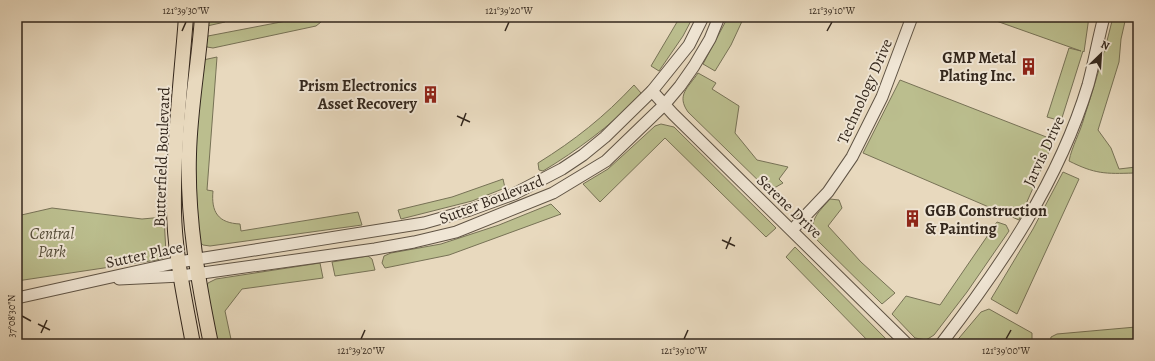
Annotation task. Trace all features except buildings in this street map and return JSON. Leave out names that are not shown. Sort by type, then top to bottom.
[{"type":"main road","name":"Butterfield Boulevard","points":[[186,17],[175,145],[174,212],[181,276],[193,344]]},
{"type":"main road","name":"Butterfield Boulevard","points":[[202,17],[189,153],[190,200],[196,274],[211,344]]},
{"type":"street","name":"Sutter Boulevard","points":[[195,260],[394,229],[470,210],[533,185],[583,155],[652,91],[690,44],[703,17]]},
{"type":"street","name":"Sutter Boulevard","points":[[196,274],[375,249],[456,232],[552,193],[590,172],[606,161],[664,105],[694,66],[710,39],[719,17]]},
{"type":"street","name":"Technology Drive","points":[[792,230],[828,192],[852,157],[882,97],[912,17]]},
{"type":"street","name":"Jarvis Drive","points":[[941,344],[1012,248],[1056,164],[1088,85],[1104,17]]},
{"type":"street","name":"Serene Drive","points":[[652,91],[664,105],[907,344]]},
{"type":"street","name":"Sutter Place","points":[[17,298],[179,262],[195,260]]},
{"type":"street","name":"Sutter Place","points":[[100,279],[148,279],[196,274]]},
{"type":"green space","points":[[207,17],[225,17],[225,22],[207,26]]},
{"type":"green space","points":[[307,17],[323,17],[321,22],[316,26],[213,48],[207,47],[205,41],[208,36]]},
{"type":"green space","points":[[680,17],[693,17],[683,36],[659,71],[651,66]]},
{"type":"green space","points":[[728,17],[744,17],[731,45],[715,71],[703,64]]},
{"type":"green space","points":[[985,17],[1089,17],[1084,52],[1083,51],[1061,121],[1047,117],[1069,48],[1081,51]]},
{"type":"green space","points":[[1113,17],[1126,17],[1121,39],[1119,62],[1098,130],[1111,148],[1119,169],[1136,167],[1138,165],[1138,172],[1134,173],[1093,171],[1069,161],[1096,80]]},
{"type":"green space","points":[[217,57],[207,190],[213,191],[213,205],[221,219],[240,224],[241,231],[358,212],[362,225],[210,246],[203,245],[197,240],[193,176],[203,60]]},
{"type":"green space","points":[[698,73],[716,83],[712,89],[739,106],[735,133],[757,160],[788,167],[779,179],[783,183],[769,191],[688,112],[683,101],[683,96],[687,87]]},
{"type":"green space","points":[[900,80],[1054,140],[1019,220],[863,153]]},
{"type":"green space","points":[[634,85],[641,93],[639,98],[628,108],[605,128],[569,155],[543,171],[539,170],[538,163],[589,127]]},
{"type":"green space","points":[[661,124],[674,127],[776,228],[766,237],[665,138],[600,202],[583,184],[608,169],[655,126]]},
{"type":"green space","points":[[1063,172],[1079,179],[1017,314],[991,299],[1033,229]]},
{"type":"green space","points":[[503,179],[505,188],[472,201],[401,219],[398,210],[452,197]]},
{"type":"green space","points":[[830,199],[839,200],[842,208],[828,226],[861,262],[895,293],[882,304],[814,237],[814,220]]},
{"type":"green space","points":[[551,204],[561,214],[449,255],[385,268],[382,263],[384,256],[391,253],[441,244],[499,225]]},
{"type":"green space","name":"Central Park","points":[[52,208],[142,219],[164,217],[166,253],[163,258],[157,260],[17,281],[17,216]]},
{"type":"green space","points":[[997,222],[1006,225],[1009,231],[967,292],[934,335],[926,340],[915,338],[892,314],[906,296],[940,305]]},
{"type":"green space","points":[[795,247],[891,344],[871,344],[786,257]]},
{"type":"green space","points":[[368,256],[372,259],[375,270],[335,276],[332,262]]},
{"type":"green space","points":[[320,263],[323,278],[242,289],[225,311],[232,344],[215,344],[205,291],[208,283],[216,279]]},
{"type":"green space","points":[[989,309],[1032,333],[1032,343],[1047,344],[954,344],[981,312]]},
{"type":"green space","points":[[1136,327],[1136,333],[1138,333],[1138,344],[1050,344],[1051,337],[1057,334]]},
{"type":"place","name":"GMP Metal Plating Inc.","points":[[1029,66]]},
{"type":"place","name":"Prism Electronics Asset Recovery","points":[[430,94]]},
{"type":"place","name":"GGB Construction & Painting","points":[[912,219]]}]
